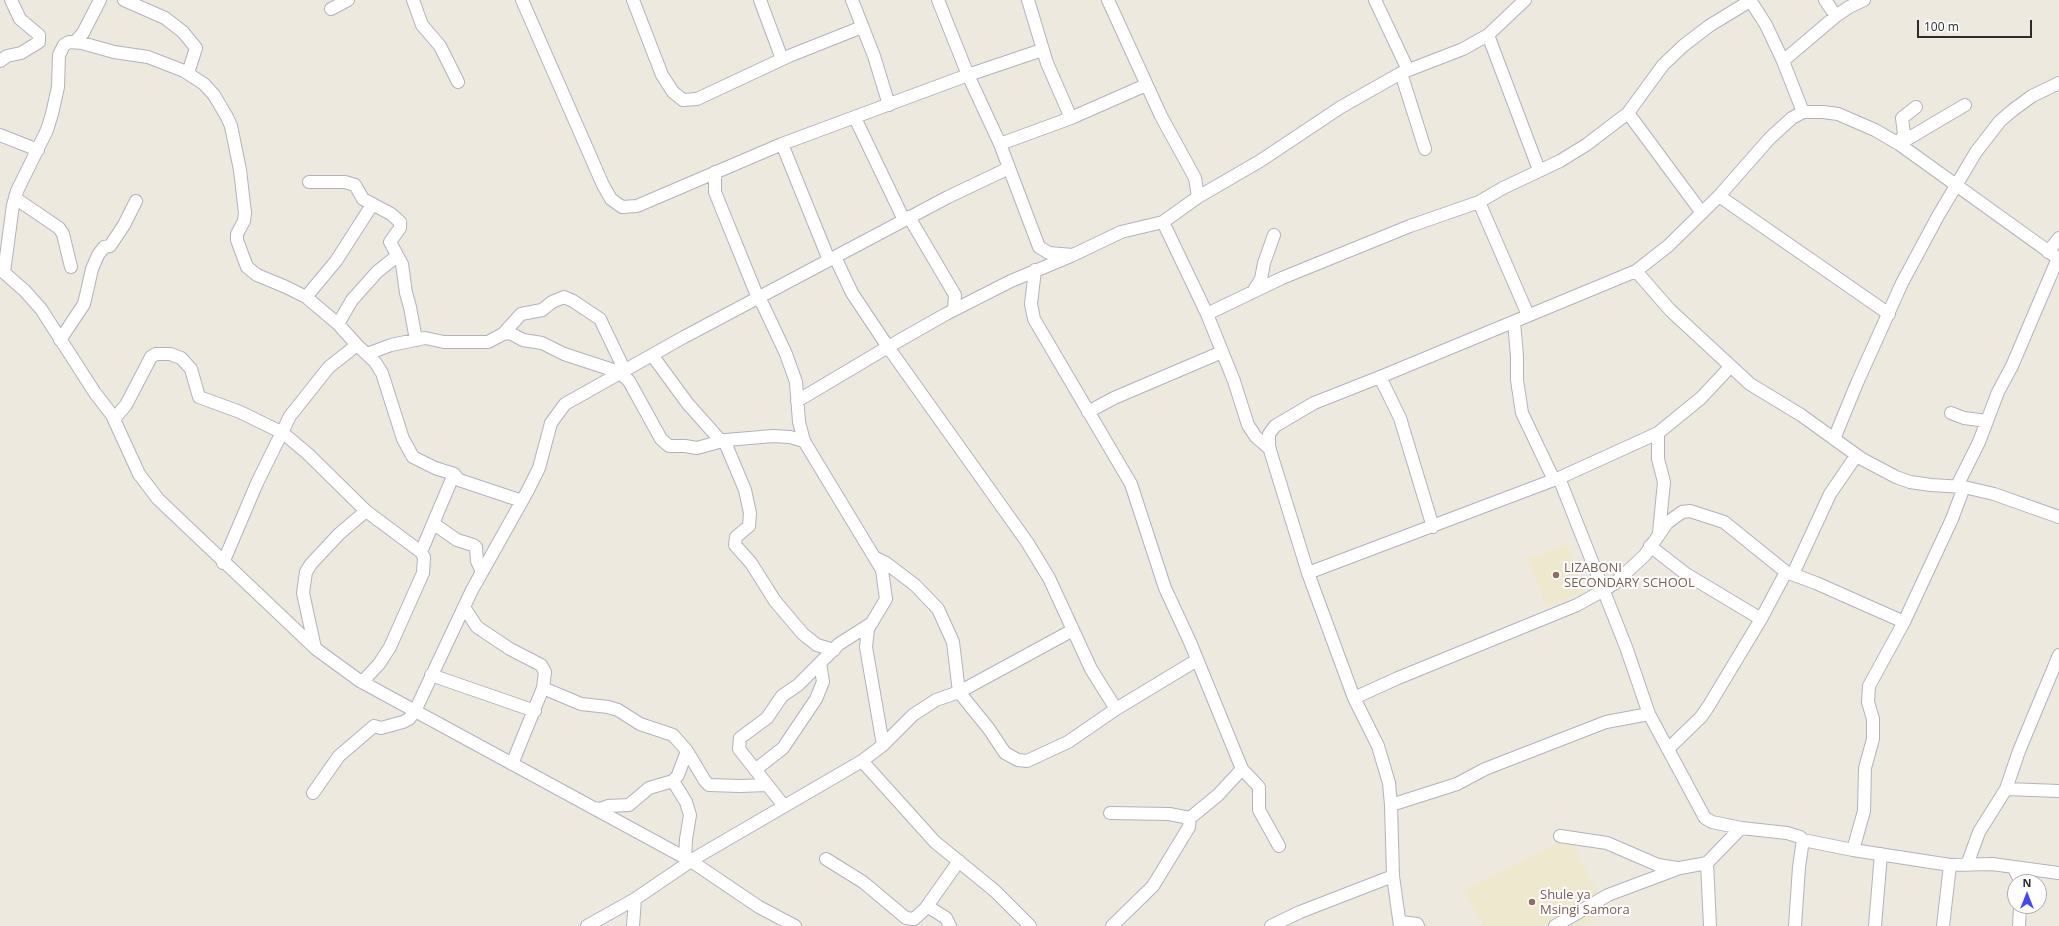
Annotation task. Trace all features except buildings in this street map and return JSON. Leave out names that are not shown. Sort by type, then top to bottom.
[{"type":"street","points":[[0,61],[7,56],[21,53],[37,44],[39,37],[36,31],[17,15],[11,0]]},
{"type":"street","points":[[75,42],[82,33],[100,0]]},
{"type":"street","points":[[124,0],[165,18],[183,32],[196,48],[188,73]]},
{"type":"street","points":[[331,9],[348,0]]},
{"type":"street","points":[[413,0],[422,25],[440,46],[458,82]]},
{"type":"street","points":[[522,0],[611,199],[622,207],[637,206],[782,144],[968,75],[1042,50]]},
{"type":"street","points":[[633,0],[662,75],[673,92],[683,100],[698,99],[782,59],[862,27]]},
{"type":"street","points":[[760,0],[782,59]]},
{"type":"street","points":[[852,0],[889,105]]},
{"type":"street","points":[[938,0],[968,75],[1000,144],[1039,247],[1049,253],[1073,255]]},
{"type":"street","points":[[1028,0],[1042,50],[1071,118]]},
{"type":"street","points":[[1108,0],[1161,116],[1195,178],[1198,197]]},
{"type":"street","points":[[1375,0],[1405,72],[1425,148]]},
{"type":"street","points":[[798,401],[888,347],[1011,280],[1073,255],[1121,232],[1163,222],[1198,197],[1260,160],[1341,107],[1405,72],[1463,50],[1488,35],[1525,0]]},
{"type":"street","points":[[1207,314],[1282,278],[1410,226],[1479,202],[1539,170],[1560,161],[1586,145],[1628,113],[1663,65],[1683,46],[1709,26],[1750,0],[1766,25],[1783,61],[1803,112]]},
{"type":"street","points":[[1825,0],[1836,16]]},
{"type":"street","points":[[1783,61],[1836,16],[1849,7],[1864,0]]},
{"type":"street","points":[[1488,35],[1539,170]]},
{"type":"street","points":[[522,501],[459,480],[454,474],[418,461],[409,453],[392,408],[382,373],[368,354],[357,346],[338,324],[306,298],[286,287],[256,274],[245,263],[237,240],[245,213],[240,170],[231,126],[214,95],[204,84],[188,73],[148,57],[114,52],[75,42],[64,45],[59,55],[56,100],[47,130],[15,198],[2,271],[25,291],[41,309],[95,394],[114,419],[139,474],[158,499],[223,563],[315,648],[360,681],[689,860],[759,907],[795,926]]},
{"type":"street","points":[[1834,439],[1857,383],[1902,283],[1922,245],[1976,152],[2000,121],[2032,96],[2059,83]]},
{"type":"street","points":[[1000,144],[1071,118],[1146,85]]},
{"type":"street","points":[[1899,144],[1965,105]]},
{"type":"street","points":[[1899,144],[1904,134],[1902,118],[1916,107]]},
{"type":"street","points":[[1418,926],[1417,924],[1401,924],[1393,876],[1391,805],[1388,783],[1378,746],[1354,698],[1308,573],[1270,449],[1269,434],[1275,426],[1314,402],[1380,377],[1636,271],[1668,246],[1719,196],[1770,138],[1792,118],[1803,112],[1838,114],[1875,130],[1899,144],[2055,256]]},
{"type":"street","points":[[1628,113],[1702,213]]},
{"type":"street","points":[[855,118],[907,218],[954,295],[954,310]]},
{"type":"street","points":[[0,135],[38,150]]},
{"type":"street","points":[[782,144],[832,259],[852,293],[888,347],[1027,542],[1049,578],[1091,669],[1116,709]]},
{"type":"street","points":[[313,793],[339,756],[374,726],[381,728],[403,722],[409,719],[415,711],[464,607],[539,468],[551,423],[564,404],[622,371],[907,218],[1009,168]]},
{"type":"street","points":[[715,172],[715,192],[758,298],[786,354],[796,382],[799,422],[804,441],[882,570],[886,599],[866,635],[866,647],[883,745]]},
{"type":"street","points":[[309,182],[350,183],[355,185],[363,199],[391,214],[400,222],[400,228],[390,242],[403,268],[406,293],[416,340]]},
{"type":"street","points":[[1719,196],[1889,314]]},
{"type":"street","points":[[15,198],[59,228],[63,234],[66,255],[71,267]]},
{"type":"street","points":[[60,340],[84,304],[92,268],[98,256],[104,248],[110,246],[124,225],[136,201]]},
{"type":"street","points":[[1479,202],[1528,316]]},
{"type":"street","points":[[306,298],[336,261],[372,205]]},
{"type":"street","points":[[1163,222],[1207,314],[1248,425],[1256,437],[1270,449]]},
{"type":"street","points":[[1253,292],[1260,279],[1274,235]]},
{"type":"street","points":[[1854,850],[1864,811],[1866,768],[1873,740],[1873,719],[1868,702],[1869,686],[1904,622],[1952,519],[1961,486],[2055,256],[2059,238]]},
{"type":"street","points":[[338,324],[352,300],[378,272],[397,256]]},
{"type":"street","points":[[1035,270],[1031,304],[1034,319],[1088,412],[1121,464],[1131,484],[1165,588],[1176,616],[1190,642],[1196,660],[1242,769],[1259,787],[1259,810],[1279,846]]},
{"type":"street","points":[[1636,271],[1670,310],[1750,384],[1801,415],[1856,456],[1880,470],[1910,482],[1926,485],[1961,486],[1994,494],[2059,517]]},
{"type":"street","points":[[368,354],[391,345],[430,338],[444,342],[488,342],[503,334],[522,314],[542,310],[559,298],[568,298],[600,319],[622,371],[636,391],[659,435],[666,445],[698,448],[722,441],[773,436],[790,437],[804,441]]},
{"type":"street","points":[[1514,322],[1517,356],[1517,380],[1522,413],[1557,479],[1604,590],[1649,714],[1705,818],[1712,822],[1741,828],[1787,833],[1800,837],[1803,840],[1854,850],[1950,865],[1992,864],[2059,873]]},
{"type":"street","points":[[503,334],[510,333],[523,340],[542,343],[569,355],[622,371]]},
{"type":"street","points":[[223,563],[257,483],[283,433],[290,416],[316,381],[340,358],[357,346]]},
{"type":"street","points":[[1088,412],[1114,398],[1222,352]]},
{"type":"street","points":[[114,419],[126,405],[151,357],[156,354],[170,354],[181,358],[192,369],[199,396],[240,412],[283,433],[308,454],[366,511],[421,552],[424,557],[423,573],[390,647],[376,668],[365,679],[360,681]]},
{"type":"street","points":[[652,355],[688,404],[722,441],[745,490],[750,513],[749,526],[736,537],[735,545],[751,563],[775,601],[803,634],[817,645],[834,650]]},
{"type":"street","points":[[1308,573],[1434,527],[1557,479],[1658,433],[1701,398],[1730,367]]},
{"type":"street","points":[[1380,377],[1400,418],[1434,527]]},
{"type":"street","points":[[1951,413],[1964,418],[1987,421]]},
{"type":"street","points":[[1658,433],[1658,459],[1664,488],[1659,533]]},
{"type":"street","points":[[1668,748],[1701,717],[1789,573],[1830,494],[1856,456]]},
{"type":"street","points":[[421,552],[454,474]]},
{"type":"street","points":[[315,648],[303,593],[306,572],[311,564],[335,539],[366,511]]},
{"type":"street","points":[[1354,698],[1398,678],[1577,605],[1604,590],[1623,576],[1645,554],[1667,523],[1682,512],[1696,512],[1728,524],[1756,550],[1789,573],[1904,622]]},
{"type":"street","points":[[434,524],[457,540],[473,545],[477,552],[477,561],[482,572]]},
{"type":"street","points":[[1650,546],[1686,574],[1761,619]]},
{"type":"street","points":[[876,558],[895,569],[915,585],[938,609],[953,642],[958,692],[989,729],[1005,753],[1018,760],[1028,761],[1068,742],[1116,709],[1196,660]]},
{"type":"street","points":[[464,607],[477,627],[510,649],[541,665],[545,672],[543,688],[535,711],[512,764]]},
{"type":"street","points":[[784,806],[738,749],[740,738],[766,718],[782,696],[850,636],[872,623]]},
{"type":"street","points":[[587,926],[635,899],[689,860],[862,761],[883,745],[913,715],[936,700],[958,692],[1073,630]]},
{"type":"street","points":[[1967,865],[1979,832],[2006,789],[2019,751],[2059,655]]},
{"type":"street","points":[[755,770],[783,748],[816,699],[823,682],[820,663]]},
{"type":"street","points":[[431,675],[535,711]]},
{"type":"street","points":[[543,688],[581,704],[608,707],[618,710],[640,724],[673,735],[687,752],[709,785],[767,785]]},
{"type":"street","points":[[1391,805],[1457,784],[1485,769],[1606,722],[1649,714]]},
{"type":"street","points":[[593,808],[600,809],[608,806],[629,805],[649,788],[674,781],[678,776],[687,752]]},
{"type":"street","points":[[862,761],[935,842],[995,891],[1030,926]]},
{"type":"street","points":[[1112,926],[1153,886],[1189,827],[1190,818],[1218,795],[1242,769]]},
{"type":"street","points":[[674,781],[684,798],[690,815],[686,839],[689,860]]},
{"type":"street","points":[[2006,789],[2059,791]]},
{"type":"street","points":[[1110,813],[1169,814],[1190,818]]},
{"type":"street","points":[[1555,926],[1608,894],[1680,868],[1707,863],[1741,828]]},
{"type":"street","points":[[1560,836],[1607,843],[1636,857],[1658,865],[1680,868]]},
{"type":"street","points":[[1795,926],[1799,867],[1803,840]]},
{"type":"street","points":[[1875,926],[1881,854]]},
{"type":"street","points":[[826,859],[863,882],[906,918],[914,919],[919,917],[958,861]]},
{"type":"street","points":[[1707,863],[1710,926]]},
{"type":"street","points":[[1944,926],[1950,865]]},
{"type":"street","points":[[2013,868],[2016,874]]},
{"type":"street","points":[[1271,926],[1306,909],[1393,876]]},
{"type":"street","points":[[633,926],[635,899]]},
{"type":"street","points":[[927,906],[946,918],[950,926]]},
{"type":"street","points":[[2019,926],[2020,914]]},
{"type":"shaded area","name":"LIZABONI SECONDARY SCHOOL","points":[[1566,544],[1585,592],[1546,607],[1527,559]]},
{"type":"shaded area","points":[[1569,837],[1608,912],[1581,926],[1483,926],[1464,890]]},
{"type":"place","name":"LIZABONI SECONDARY SCHOOL","points":[[1556,575]]},
{"type":"place","name":"Shule ya Msingi Samora","points":[[1532,902]]}]
